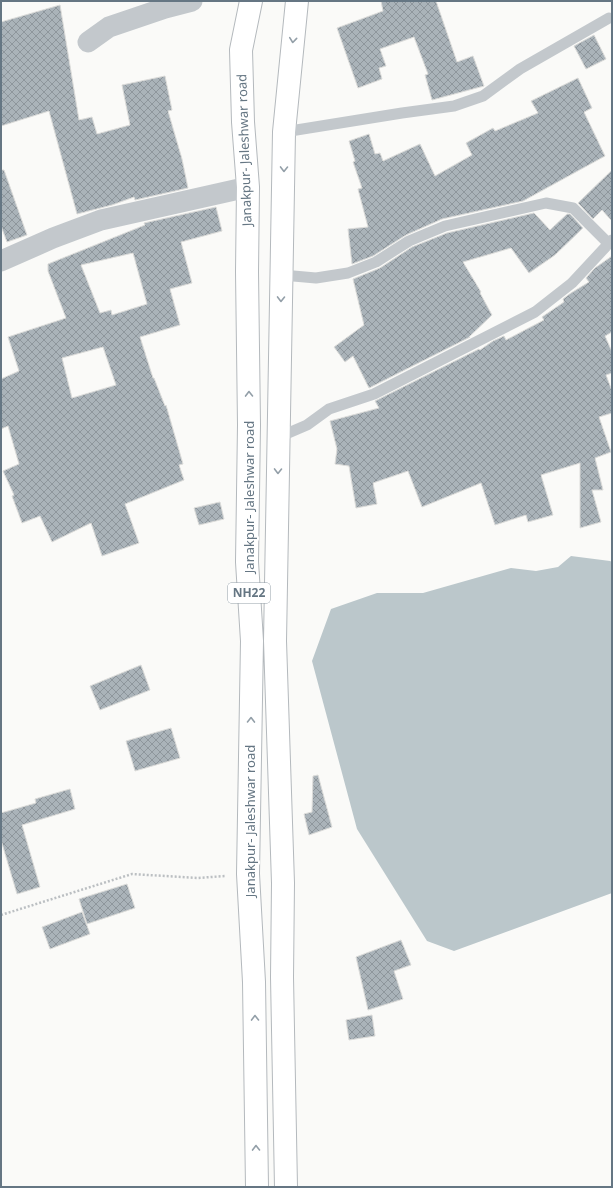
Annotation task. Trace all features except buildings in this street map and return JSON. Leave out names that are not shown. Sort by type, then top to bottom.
[{"type":"highway","name":"Janakpur- Jaleshwar road","points":[[251,1],[241,50],[243,122],[248,187],[247,272],[249,425],[247,562],[252,641],[248,874],[254,982],[257,1187]]},
{"type":"highway","name":"Janakpur- Jaleshwar road","points":[[286,1187],[282,977],[283,883],[274,641],[284,132],[297,1]]},
{"type":"street","points":[[88,42],[109,27],[165,8],[192,1]]},
{"type":"street","points":[[1,261],[53,238],[101,220],[248,187]]},
{"type":"lane","points":[[284,132],[454,106],[483,96],[520,69],[608,18]]},
{"type":"lane","points":[[279,437],[307,425],[328,409],[374,394],[535,312],[572,283],[610,242],[573,208],[546,203],[445,226],[409,241],[376,262],[348,273],[316,278],[282,275]]},
{"type":"path","points":[[1,915],[132,874],[198,878],[248,874]]},
{"type":"shaded area","points":[[571,556],[612,562],[612,893],[454,951],[427,941],[357,829],[312,661],[331,609],[377,593],[423,593],[511,568],[536,571],[558,567]]}]
